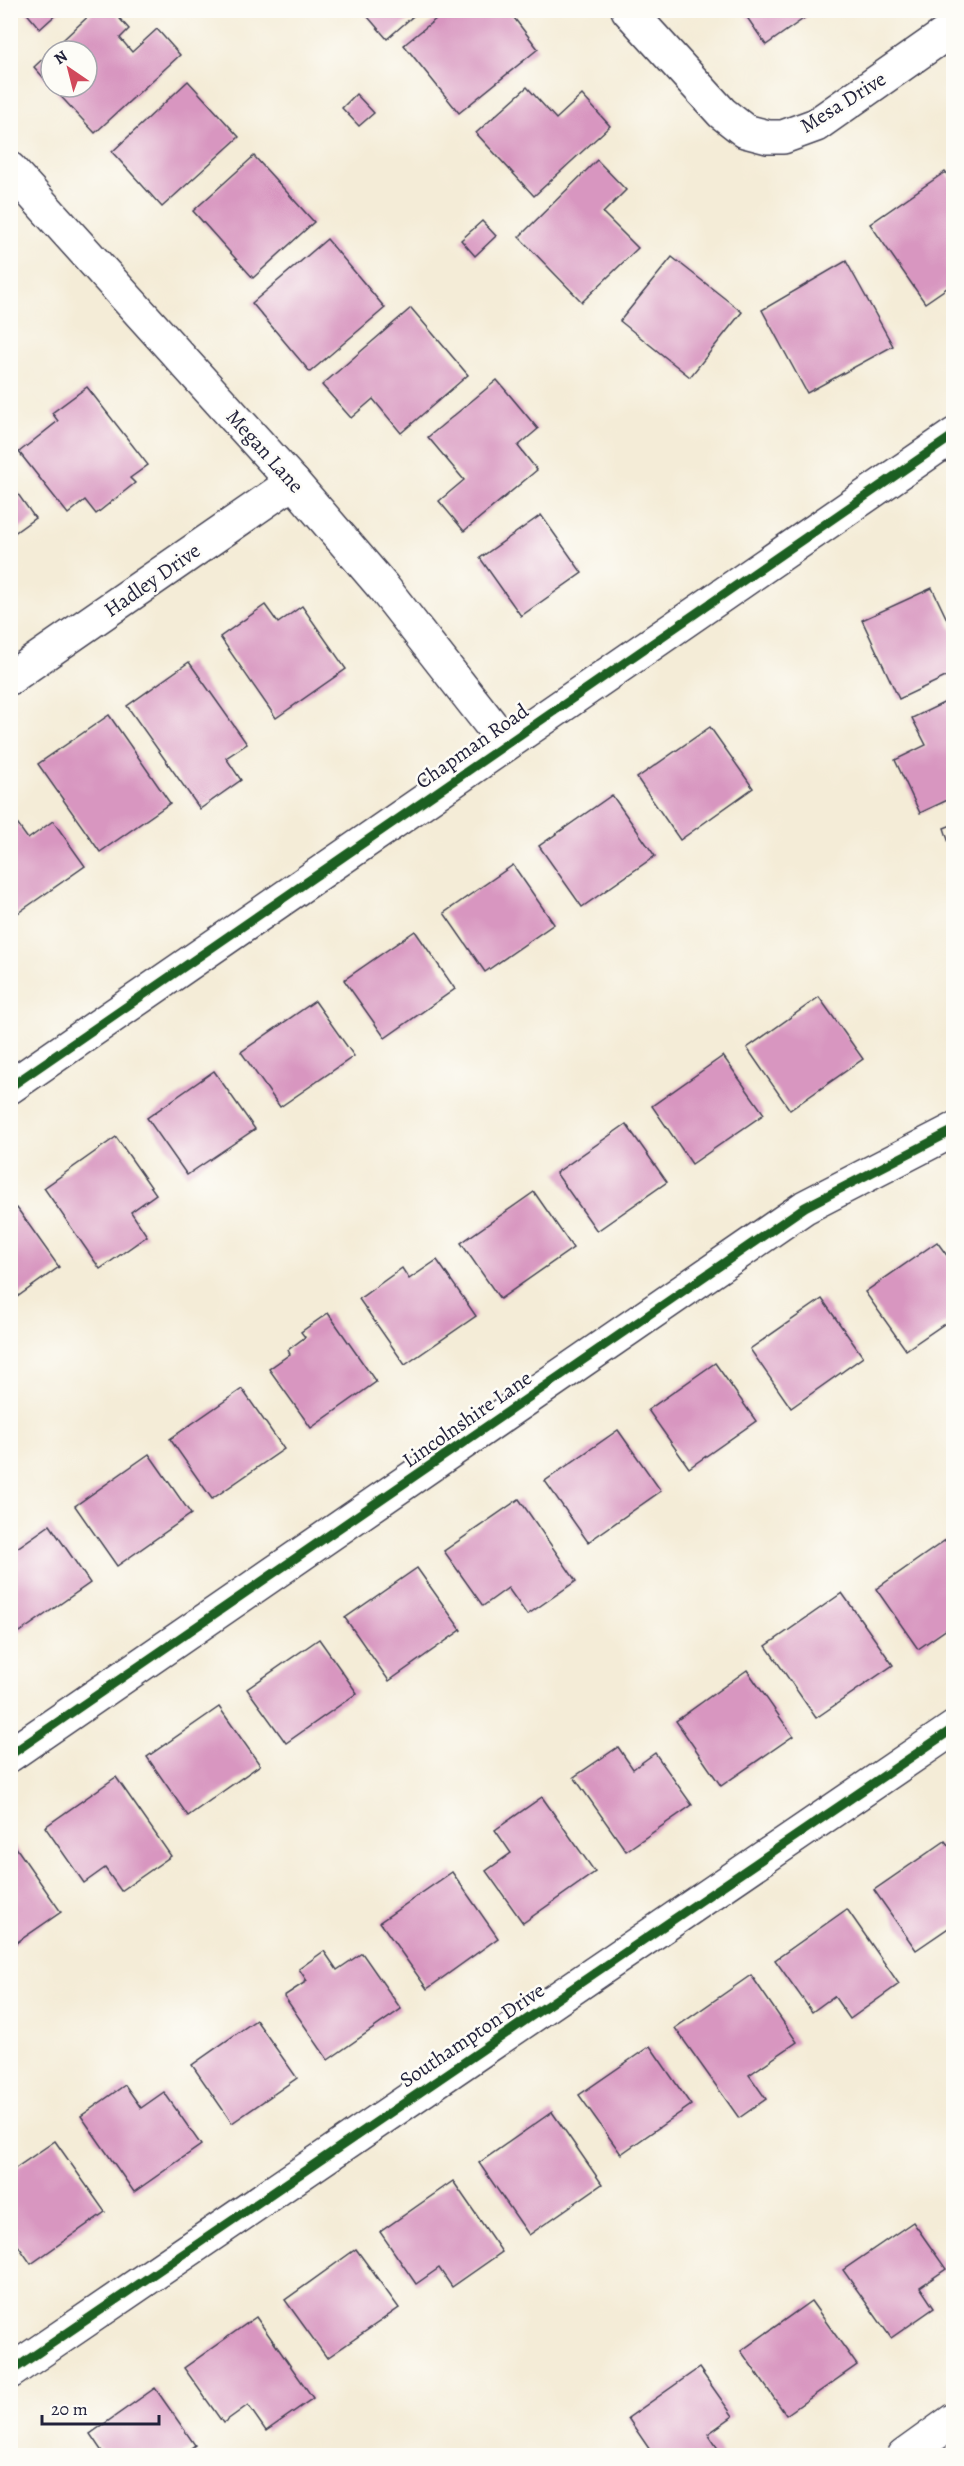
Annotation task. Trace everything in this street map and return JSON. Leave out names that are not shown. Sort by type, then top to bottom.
[{"type":"street","name":"Mesa Drive","points":[[628,10],[722,113],[745,131],[768,137],[783,137],[816,125],[954,28]]},
{"type":"street","name":"Megan Lane","points":[[10,169],[293,482],[383,586],[506,744]]},
{"type":"street","name":"Chapman Road","points":[[10,1087],[506,744],[950,445]]},
{"type":"street","name":"Hadley Drive","points":[[10,678],[293,482]]},
{"type":"street","name":"Lincolnshire Lane","points":[[10,1755],[805,1207],[954,1130]]},
{"type":"street","name":"Southampton Drive","points":[[10,2373],[954,1728]]},
{"type":"street","points":[[903,2456],[954,2420]]},
{"type":"building","points":[[24,10],[61,10],[40,29]]},
{"type":"building","points":[[95,10],[112,10],[129,29],[120,38],[132,52],[157,29],[180,55],[95,133],[63,99],[99,99],[99,39],[64,39]]},
{"type":"building","points":[[362,10],[420,10],[387,39]]},
{"type":"building","points":[[447,10],[508,10],[538,49],[459,113],[404,45]]},
{"type":"building","points":[[742,10],[816,10],[766,45]]},
{"type":"building","points":[[39,62],[39,73],[34,67]]},
{"type":"building","points":[[188,81],[239,137],[162,207],[112,152]]},
{"type":"building","points":[[527,87],[556,119],[582,95],[610,126],[534,196],[476,133]]},
{"type":"building","points":[[356,94],[374,113],[359,126],[342,108]]},
{"type":"building","points":[[254,156],[314,222],[253,278],[193,211]]},
{"type":"building","points":[[597,160],[626,190],[603,213],[638,248],[582,302],[519,237]]},
{"type":"building","points":[[945,172],[954,183],[954,283],[925,303],[870,224]]},
{"type":"building","points":[[482,221],[496,236],[475,256],[461,240]]},
{"type":"building","points":[[327,239],[385,308],[310,372],[252,303]]},
{"type":"building","points":[[672,257],[742,312],[690,377],[620,321]]},
{"type":"building","points":[[846,261],[893,346],[807,393],[762,310]]},
{"type":"building","points":[[411,308],[468,375],[401,433],[373,399],[351,418],[322,385]]},
{"type":"building","points":[[497,380],[538,429],[518,446],[537,470],[464,531],[439,501],[464,480],[428,437]]},
{"type":"building","points":[[87,387],[148,465],[130,478],[135,483],[96,514],[85,500],[68,514],[19,452],[58,421],[52,413]]},
{"type":"building","points":[[10,483],[35,518],[10,536]]},
{"type":"building","points":[[541,515],[582,573],[521,616],[480,558]]},
{"type":"building","points":[[932,588],[954,634],[954,673],[899,699],[862,620]]},
{"type":"building","points":[[265,605],[278,623],[302,606],[346,669],[276,718],[220,637]]},
{"type":"building","points":[[189,662],[247,744],[226,758],[241,780],[200,809],[127,706]]},
{"type":"building","points":[[954,698],[954,797],[920,813],[895,760],[926,745],[912,718]]},
{"type":"building","points":[[109,715],[170,803],[100,852],[38,764]]},
{"type":"building","points":[[710,727],[753,788],[680,840],[637,778]]},
{"type":"building","points":[[612,795],[655,856],[582,907],[539,846]]},
{"type":"building","points":[[10,814],[28,839],[53,821],[85,866],[15,915],[10,908]]},
{"type":"building","points":[[954,824],[954,855],[953,855],[944,828]]},
{"type":"building","points":[[513,865],[554,924],[485,972],[444,913]]},
{"type":"building","points":[[415,931],[455,989],[385,1038],[344,980]]},
{"type":"building","points":[[819,997],[863,1059],[790,1110],[747,1048]]},
{"type":"building","points":[[315,1001],[354,1056],[280,1107],[241,1052]]},
{"type":"building","points":[[723,1056],[764,1114],[692,1164],[652,1106]]},
{"type":"building","points":[[214,1071],[255,1129],[187,1175],[147,1118]]},
{"type":"building","points":[[626,1124],[667,1182],[597,1231],[556,1173]]},
{"type":"building","points":[[116,1137],[156,1194],[131,1212],[147,1236],[100,1269],[44,1188]]},
{"type":"building","points":[[534,1192],[573,1248],[500,1299],[461,1243]]},
{"type":"building","points":[[17,1208],[59,1267],[10,1302],[10,1213]]},
{"type":"building","points":[[937,1242],[954,1265],[954,1317],[906,1350],[865,1292]]},
{"type":"building","points":[[437,1260],[476,1316],[405,1365],[359,1299],[402,1268],[409,1279]]},
{"type":"building","points":[[822,1299],[863,1357],[791,1408],[750,1349]]},
{"type":"building","points":[[328,1313],[376,1382],[311,1428],[269,1369],[290,1354],[288,1350],[305,1337],[301,1332]]},
{"type":"building","points":[[715,1363],[756,1421],[689,1468],[648,1410]]},
{"type":"building","points":[[242,1389],[284,1449],[212,1499],[170,1439]]},
{"type":"building","points":[[618,1430],[661,1491],[588,1542],[545,1481]]},
{"type":"building","points":[[149,1454],[191,1514],[117,1566],[75,1506]]},
{"type":"building","points":[[519,1499],[576,1581],[527,1615],[508,1588],[483,1606],[444,1551]]},
{"type":"building","points":[[50,1525],[90,1583],[20,1632],[10,1618],[10,1553]]},
{"type":"building","points":[[947,1539],[954,1548],[954,1624],[918,1649],[876,1589]]},
{"type":"building","points":[[417,1568],[461,1630],[389,1681],[345,1618]]},
{"type":"building","points":[[842,1593],[893,1665],[816,1718],[766,1646]]},
{"type":"building","points":[[319,1639],[357,1693],[286,1743],[247,1689]]},
{"type":"building","points":[[747,1670],[793,1736],[721,1786],[676,1721]]},
{"type":"building","points":[[219,1707],[260,1765],[188,1816],[147,1757]]},
{"type":"building","points":[[618,1747],[633,1769],[655,1753],[692,1805],[626,1851],[574,1777]]},
{"type":"building","points":[[116,1777],[171,1856],[121,1891],[105,1868],[84,1883],[45,1827]]},
{"type":"building","points":[[542,1797],[595,1872],[523,1923],[486,1871],[511,1853],[495,1830]]},
{"type":"building","points":[[945,1841],[954,1853],[954,1924],[916,1950],[874,1890]]},
{"type":"building","points":[[15,1846],[61,1912],[10,1947],[10,1849]]},
{"type":"building","points":[[452,1872],[498,1938],[427,1989],[380,1922]]},
{"type":"building","points":[[847,1909],[899,1984],[850,2019],[834,1996],[812,2012],[775,1960]]},
{"type":"building","points":[[324,1951],[337,1970],[362,1953],[401,2009],[328,2060],[284,1996],[307,1981],[299,1969]]},
{"type":"building","points":[[751,1975],[797,2042],[749,2075],[766,2099],[739,2118],[675,2028]]},
{"type":"building","points":[[256,2020],[297,2078],[232,2123],[192,2065]]},
{"type":"building","points":[[650,2046],[691,2105],[621,2154],[579,2095]]},
{"type":"building","points":[[125,2085],[141,2108],[164,2092],[201,2145],[134,2192],[81,2116]]},
{"type":"building","points":[[552,2112],[602,2184],[529,2235],[479,2163]]},
{"type":"building","points":[[55,2141],[105,2212],[31,2264],[10,2234],[10,2172]]},
{"type":"building","points":[[453,2181],[502,2252],[452,2287],[439,2268],[416,2284],[380,2232]]},
{"type":"building","points":[[913,2222],[946,2269],[920,2287],[934,2308],[891,2338],[843,2270]]},
{"type":"building","points":[[356,2249],[399,2308],[327,2358],[285,2300]]},
{"type":"building","points":[[811,2301],[857,2365],[786,2415],[741,2351]]},
{"type":"building","points":[[256,2317],[313,2398],[266,2431],[248,2405],[223,2423],[184,2368]]},
{"type":"building","points":[[699,2368],[733,2416],[708,2434],[723,2456],[654,2456],[628,2418]]},
{"type":"building","points":[[155,2388],[195,2445],[180,2456],[105,2456],[90,2434]]},
{"type":"cycle path","points":[[10,1087],[954,435]]},
{"type":"cycle path","points":[[10,1755],[805,1207],[954,1130]]},
{"type":"cycle path","points":[[10,2372],[954,1728]]}]
